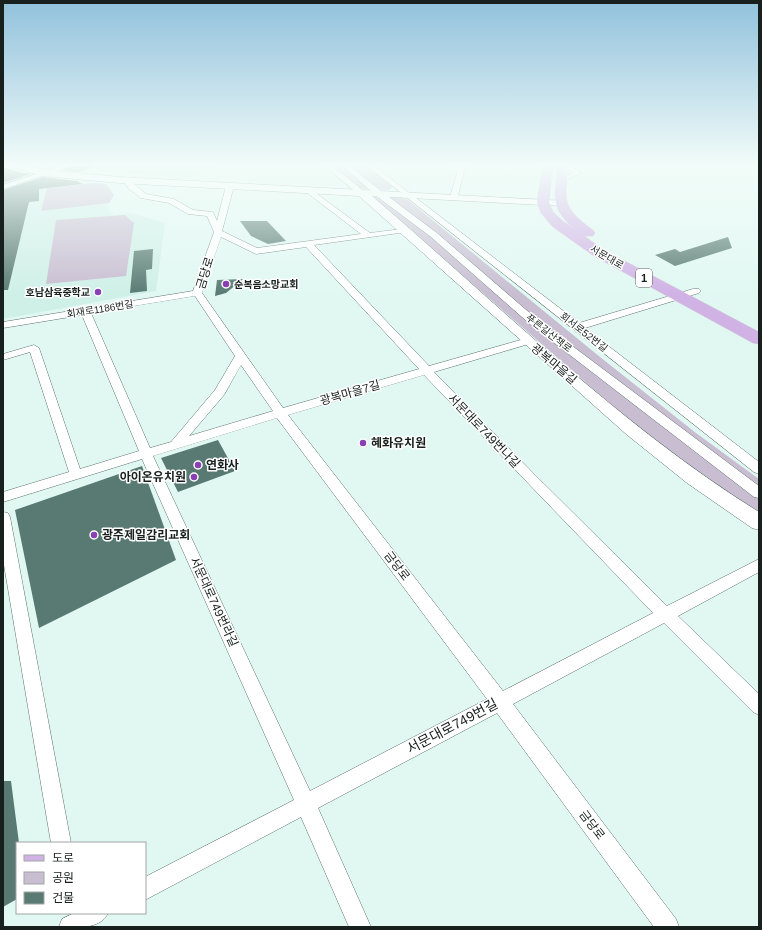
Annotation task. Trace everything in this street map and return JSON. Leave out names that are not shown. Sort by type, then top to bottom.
[{"type":"main road","name":"서문대로","points":[[545,208],[552,219],[598,253],[759,339]]},
{"type":"main road","name":"서문대로","points":[[563,208],[588,233],[752,320]]},
{"type":"street","points":[[184,208],[191,212],[210,214],[218,232],[251,250],[256,251],[406,230]]},
{"type":"street","name":"금당로","points":[[224,208],[218,232],[197,293],[280,413],[499,701],[668,927]]},
{"type":"street","points":[[333,208],[369,236]]},
{"type":"street","name":"광복마을길","points":[[380,208],[528,341],[645,441],[711,491],[759,522]]},
{"type":"street","name":"푸른길산책로","points":[[398,208],[434,236],[536,323],[759,493]]},
{"type":"street","name":"회서로52번길","points":[[426,208],[759,469]]},
{"type":"street","name":"서문대로749번나길","points":[[308,244],[425,371],[664,614],[759,706]]},
{"type":"street","points":[[578,327],[696,291]]},
{"type":"street","name":"회재로1186번길","points":[[3,325],[197,293]]},
{"type":"street","name":"서문대로749번라길","points":[[85,311],[146,454],[306,804],[360,927]]},
{"type":"street","name":"광복마을7길","points":[[3,497],[280,413],[528,341]]},
{"type":"street","points":[[3,357],[34,348],[76,475]]},
{"type":"street","points":[[174,446],[220,392],[241,356]]},
{"type":"street","points":[[3,517],[6,556],[61,842]]},
{"type":"street","name":"서문대로749번길","points":[[146,888],[759,565]]},
{"type":"street","points":[[73,921],[94,914]]},
{"type":"shaded area","points":[[3,208],[107,208],[114,215],[131,213],[165,223],[156,291],[3,319]]},
{"type":"green space","points":[[42,208],[63,208],[41,211]]},
{"type":"green space","points":[[386,208],[418,208],[600,357],[696,433],[759,479],[759,514],[647,436]]},
{"type":"green space","points":[[125,215],[134,223],[126,276],[46,284],[56,220]]},
{"type":"building","points":[[3,208],[27,208],[8,290],[3,290]]},
{"type":"building","points":[[240,221],[267,221],[286,241],[268,244],[251,236]]},
{"type":"building","points":[[728,237],[732,248],[675,266],[655,255],[675,249],[680,252]]},
{"type":"building","points":[[153,249],[152,269],[146,270],[147,291],[130,293],[134,251]]},
{"type":"building","name":"순복음소망교회","points":[[243,279],[226,293],[215,296],[217,280]]},
{"type":"building","name":"연화사","points":[[218,440],[235,471],[178,492],[161,458]]},
{"type":"building","name":"광주제일감리교회","points":[[142,466],[176,560],[39,628],[15,510]]},
{"type":"building","points":[[3,781],[11,781],[19,842],[16,842],[16,900],[3,907]]},
{"type":"place","name":"순복음소망교회","points":[[226,284]]},
{"type":"place","name":"호남삼육중학교","points":[[98,292]]},
{"type":"place","name":"혜화유치원","points":[[363,443]]},
{"type":"place","name":"연화사","points":[[198,465]]},
{"type":"place","name":"아이온유치원","points":[[194,477]]},
{"type":"place","name":"광주제일감리교회","points":[[94,535]]}]
